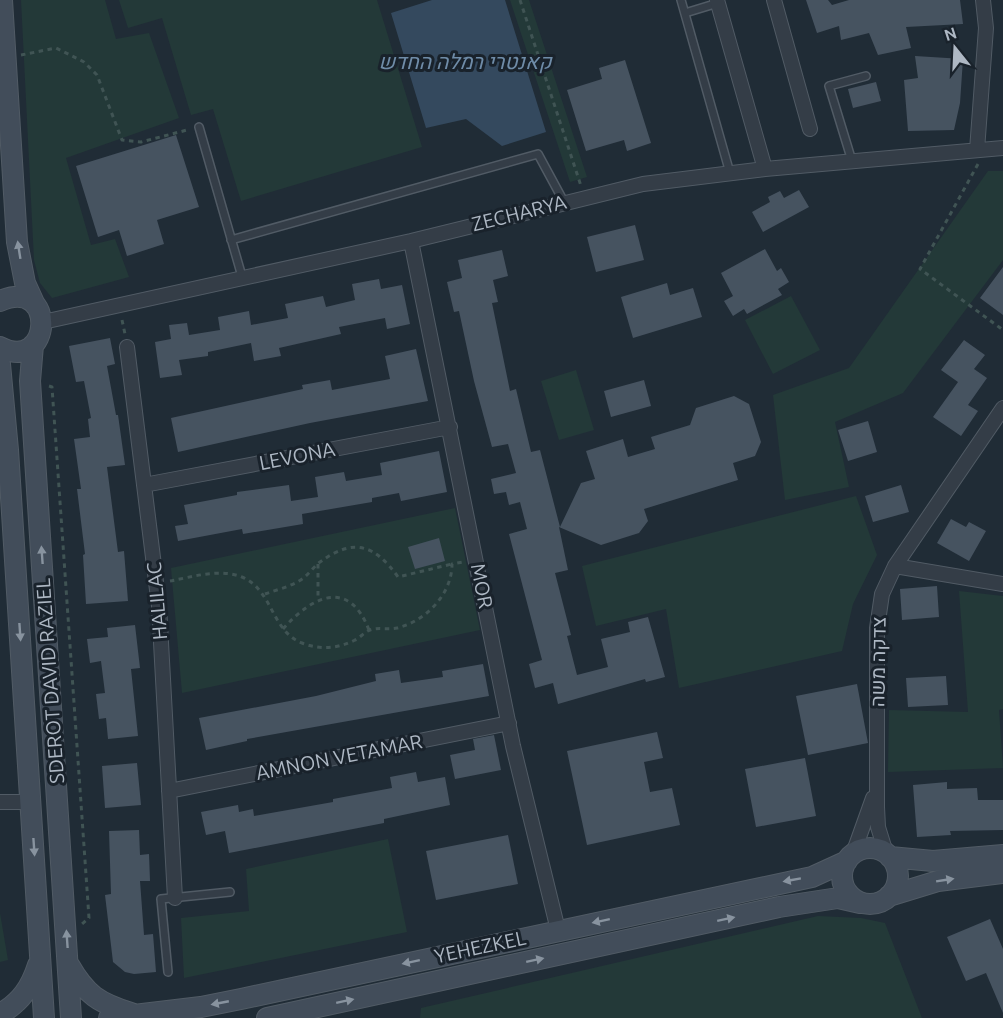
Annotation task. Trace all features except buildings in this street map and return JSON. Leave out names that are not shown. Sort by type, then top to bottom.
[{"type":"main road","points":[[2,0],[17,242],[25,283],[39,313]]},
{"type":"main road","points":[[0,301],[18,297],[39,313]]},
{"type":"main road","name":"SDEROT DAVID RAZIEL","points":[[39,313],[42,330],[33,345],[30,381],[71,1018]]},
{"type":"main road","points":[[0,347],[18,351],[33,345]]},
{"type":"main road","name":"SDEROT DAVID RAZIEL","points":[[0,364],[8,450],[45,1018]]},
{"type":"main road","points":[[1003,855],[933,861],[888,855],[869,848],[850,857],[843,868],[843,885],[847,893],[860,903],[876,904],[889,896],[938,881],[1003,873]]},
{"type":"main road","points":[[888,855],[898,873],[894,890],[889,896]]},
{"type":"main road","name":"YEHEZKEL","points":[[109,1018],[241,999],[812,877],[850,857]]},
{"type":"main road","name":"YEHEZKEL","points":[[267,1018],[779,907],[838,898],[860,903]]},
{"type":"main road","points":[[0,1014],[10,1008],[31,987],[41,957]]},
{"type":"main road","points":[[68,964],[81,985],[93,996],[106,1005],[136,1015]]},
{"type":"street","points":[[774,0],[810,129]]},
{"type":"street","points":[[981,150],[986,28],[983,0]]},
{"type":"street","points":[[717,1],[765,169]]},
{"type":"street","name":"ZECHARYA","points":[[39,313],[120,307],[411,241],[585,196],[643,184],[765,169],[1003,148]]},
{"type":"street","name":"MOR","points":[[411,241],[509,723],[558,930]]},
{"type":"street","name":"HALILAC","points":[[127,348],[156,584],[175,898]]},
{"type":"street","name":"צדקה משה","points":[[888,855],[878,826],[877,628],[882,594],[896,566],[1003,408]]},
{"type":"street","name":"LEVONA","points":[[144,485],[450,427]]},
{"type":"street","points":[[896,566],[1003,584]]},
{"type":"street","name":"AMNON VETAMAR","points":[[169,791],[509,723]]},
{"type":"street","name":"צדקה משה","points":[[850,857],[866,824],[877,781]]},
{"type":"street","name":"SDEROT DAVID RAZIEL","points":[[0,802],[31,802]]},
{"type":"lane","points":[[681,0],[730,173]]},
{"type":"lane","points":[[685,14],[717,1]]},
{"type":"lane","points":[[852,161],[829,86],[866,76]]},
{"type":"lane","points":[[199,127],[243,280]]},
{"type":"lane","points":[[231,240],[538,154],[564,202]]},
{"type":"lane","points":[[168,972],[161,899],[230,891]]},
{"type":"path","points":[[520,0],[585,196]]},
{"type":"path","points":[[5,58],[56,48],[84,62],[97,75],[122,140],[141,142],[199,127]]},
{"type":"path","points":[[981,150],[920,269],[1003,330]]},
{"type":"path","points":[[120,307],[127,348]]},
{"type":"path","points":[[30,381],[52,387],[89,918],[67,936]]},
{"type":"path","points":[[264,594],[297,582],[334,553],[351,548],[368,548],[383,556],[398,577],[452,564],[477,561]]},
{"type":"path","points":[[318,564],[318,598]]},
{"type":"path","points":[[156,584],[208,574],[225,573],[241,576],[264,594],[282,629],[299,642],[320,649],[341,646],[369,630],[396,628],[419,621],[432,610],[452,578],[452,564]]},
{"type":"path","points":[[282,629],[299,610],[318,598],[339,598],[356,605],[362,612],[369,630]]},
{"type":"green space","points":[[21,0],[105,0],[116,39],[149,33],[179,118],[66,158],[91,245],[115,239],[129,277],[52,298],[40,283],[34,260]]},
{"type":"green space","points":[[119,0],[377,0],[422,147],[241,201],[213,109],[191,115],[162,18],[128,28]]},
{"type":"green space","points":[[510,0],[529,0],[587,177],[570,182]]},
{"type":"green space","points":[[988,171],[1003,171],[1003,260],[903,393],[835,422],[849,487],[785,500],[773,395],[849,368]]},
{"type":"green space","points":[[791,296],[820,350],[773,374],[745,320]]},
{"type":"green space","points":[[576,370],[594,430],[559,440],[541,381]]},
{"type":"green space","points":[[856,496],[877,555],[853,604],[842,651],[679,688],[666,609],[596,626],[582,566]]},
{"type":"green space","points":[[455,508],[480,630],[182,693],[171,568]]},
{"type":"green space","points":[[959,591],[1003,596],[1003,709],[999,710],[1003,768],[888,772],[889,710],[968,712]]},
{"type":"green space","points":[[388,839],[407,932],[184,978],[181,918],[249,911],[246,869]]},
{"type":"green space","points":[[0,913],[8,960],[0,962]]},
{"type":"green space","points":[[818,916],[861,918],[885,923],[922,1018],[420,1018],[421,1008]]},
{"type":"water","name":"קאנטרי רמלה החדש","points":[[432,0],[505,0],[546,132],[502,146],[466,119],[426,128],[391,13]]}]
